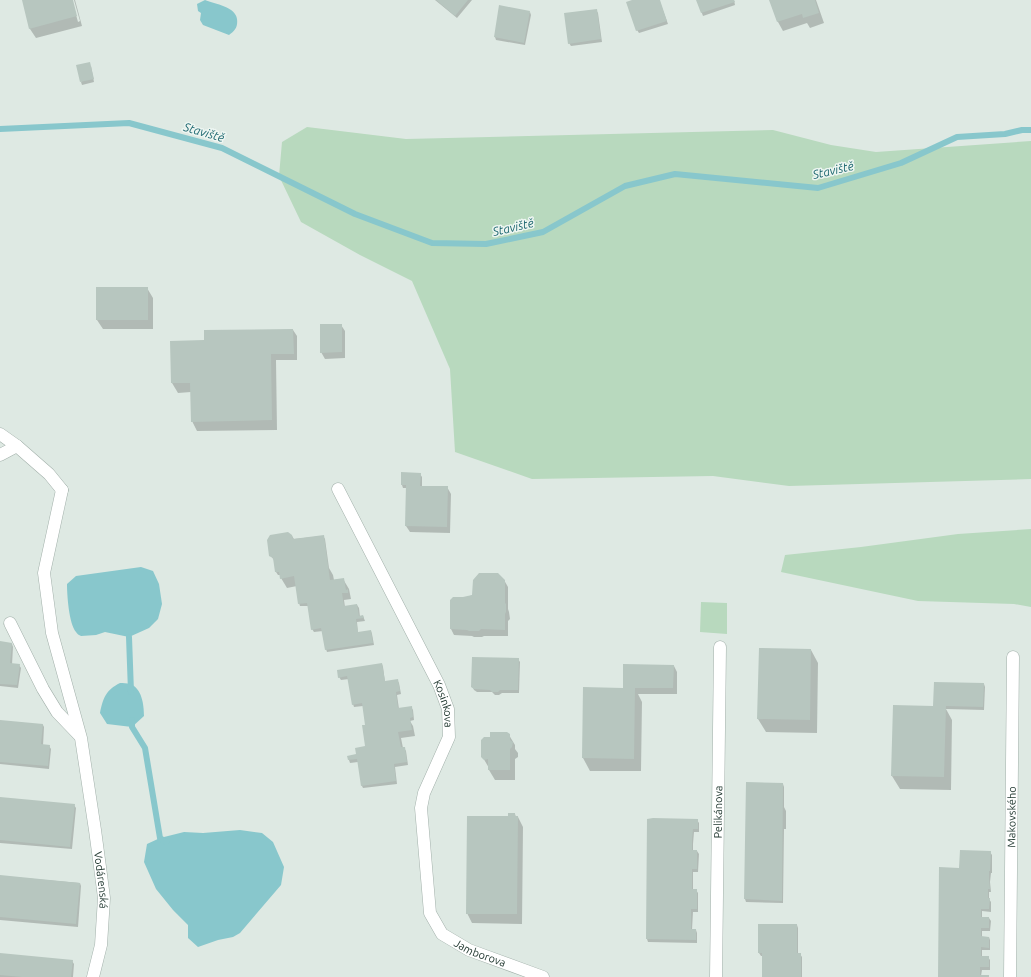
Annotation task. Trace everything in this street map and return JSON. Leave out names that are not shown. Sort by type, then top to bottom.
[{"type":"street","points":[[0,434],[17,446],[0,455]]},
{"type":"street","name":"Vodárenská","points":[[17,446],[49,474],[62,490],[44,573],[52,632],[81,738],[104,898],[101,945],[93,977]]},
{"type":"street","name":"Kosinkova","points":[[338,488],[439,685],[448,709],[449,737],[424,794],[421,808],[430,913],[442,934]]},
{"type":"street","points":[[10,623],[41,685],[57,712],[81,738]]},
{"type":"street","name":"Pelikánova","points":[[716,977],[720,647]]},
{"type":"street","name":"Makovského","points":[[1010,977],[1013,657]]},
{"type":"street","name":"Jamborova","points":[[442,934],[469,950],[543,977]]},
{"type":"green space","points":[[307,127],[406,139],[773,130],[831,145],[876,152],[1031,141],[1031,479],[789,486],[713,476],[532,479],[455,452],[450,369],[412,281],[360,255],[301,222],[279,176],[282,142]]},
{"type":"green space","points":[[1031,529],[1031,607],[1014,604],[918,601],[781,572],[785,555],[861,547],[958,534]]},
{"type":"green space","points":[[701,602],[727,603],[727,634],[700,632]]},
{"type":"water","points":[[205,0],[229,9],[236,15],[236,27],[229,35],[203,25],[200,20],[201,13],[198,11],[197,4]]},
{"type":"water","points":[[141,567],[153,571],[159,584],[162,604],[158,619],[149,628],[129,637],[105,632],[96,635],[81,636],[77,634],[70,616],[67,584],[76,576]]},
{"type":"water","points":[[120,683],[134,686],[142,697],[144,716],[132,727],[107,724],[100,713],[102,703],[108,692]]},
{"type":"water","points":[[240,830],[262,833],[273,842],[284,867],[281,885],[240,933],[233,937],[218,940],[198,947],[188,938],[188,925],[173,910],[156,889],[144,862],[147,844],[160,838],[184,832],[203,833]]},
{"type":"building","points":[[22,0],[73,0],[77,16],[29,29]]},
{"type":"building","points":[[436,0],[468,0],[455,16]]},
{"type":"building","points":[[632,0],[660,0],[667,21],[636,31],[626,2]]},
{"type":"building","points":[[696,0],[734,0],[735,2],[701,13]]},
{"type":"building","points":[[769,0],[815,0],[819,13],[803,18],[802,14],[777,22]]},
{"type":"building","points":[[499,5],[530,11],[524,43],[494,37]]},
{"type":"building","points":[[597,9],[601,39],[568,44],[564,13]]},
{"type":"building","points":[[90,62],[94,79],[80,82],[76,65]]},
{"type":"building","points":[[96,287],[148,287],[148,320],[96,320]]},
{"type":"building","points":[[320,324],[342,324],[342,352],[320,353]]},
{"type":"building","points":[[293,329],[294,354],[271,354],[272,420],[191,422],[190,383],[171,383],[170,341],[204,340],[204,330]]},
{"type":"building","points":[[401,472],[421,473],[420,486],[448,486],[447,527],[405,526],[406,485],[401,485]]},
{"type":"building","points":[[288,532],[292,535],[293,539],[324,535],[330,580],[344,578],[348,593],[342,593],[344,606],[357,604],[359,616],[363,615],[364,618],[356,619],[358,632],[371,630],[373,643],[325,650],[321,628],[311,630],[307,603],[298,604],[294,576],[280,579],[279,572],[275,572],[273,558],[269,556],[267,540],[270,535]]},
{"type":"building","points":[[479,573],[498,573],[505,580],[505,630],[481,629],[479,631],[469,631],[450,629],[450,600],[453,597],[472,595],[473,580]]},
{"type":"building","points":[[0,641],[12,643],[10,663],[20,664],[17,685],[0,684]]},
{"type":"building","points":[[759,648],[811,649],[810,720],[757,719]]},
{"type":"building","points":[[472,657],[519,658],[518,690],[500,690],[498,692],[492,692],[490,690],[474,689],[471,687]]},
{"type":"building","points":[[382,663],[385,681],[398,679],[400,691],[396,692],[398,708],[412,706],[413,717],[410,718],[412,730],[398,732],[401,747],[405,747],[407,762],[394,764],[396,781],[361,786],[357,759],[348,760],[347,756],[356,754],[355,748],[365,746],[362,725],[365,725],[362,703],[352,705],[347,676],[338,678],[337,670]]},
{"type":"building","points":[[623,664],[674,665],[673,688],[635,688],[634,759],[582,758],[583,687],[623,688]]},
{"type":"building","points":[[934,682],[984,683],[983,707],[946,706],[944,777],[891,776],[893,705],[933,706]]},
{"type":"building","points":[[0,720],[43,724],[41,744],[50,745],[48,766],[0,762]]},
{"type":"building","points":[[490,732],[507,732],[510,734],[510,740],[513,742],[510,749],[510,770],[488,770],[488,759],[484,760],[481,757],[481,740],[484,737],[490,737]]},
{"type":"building","points":[[746,782],[783,783],[782,901],[744,899]]},
{"type":"building","points":[[0,797],[75,804],[70,847],[0,840]]},
{"type":"building","points":[[508,813],[515,813],[515,816],[518,816],[517,914],[466,914],[467,816],[508,816]]},
{"type":"building","points":[[647,819],[698,819],[698,829],[693,829],[692,840],[692,850],[697,850],[697,869],[692,869],[692,889],[697,889],[697,909],[691,909],[691,929],[696,929],[696,940],[646,939]]},
{"type":"building","points":[[960,850],[991,851],[989,871],[990,889],[988,889],[988,898],[990,898],[989,909],[981,909],[981,917],[989,917],[989,928],[981,928],[981,936],[989,937],[989,948],[981,947],[981,956],[989,956],[989,967],[980,967],[980,975],[989,975],[989,977],[938,977],[939,867],[959,868]]},
{"type":"building","points":[[0,875],[80,883],[76,924],[0,917]]},
{"type":"building","points":[[758,924],[797,924],[797,953],[801,953],[801,977],[762,977],[762,953],[758,953]]},
{"type":"building","points":[[0,953],[73,960],[71,977],[22,977],[0,975]]},
{"type":"waterway","name":"Staviště","points":[[0,129],[129,123],[222,148],[355,214],[432,243],[486,244],[543,232],[625,186],[675,174],[818,188],[901,163],[957,137],[1005,134],[1022,130],[1031,130]]},
{"type":"waterway","points":[[129,637],[131,692]]},
{"type":"waterway","points":[[132,720],[132,727],[145,748],[160,838],[166,842]]}]
